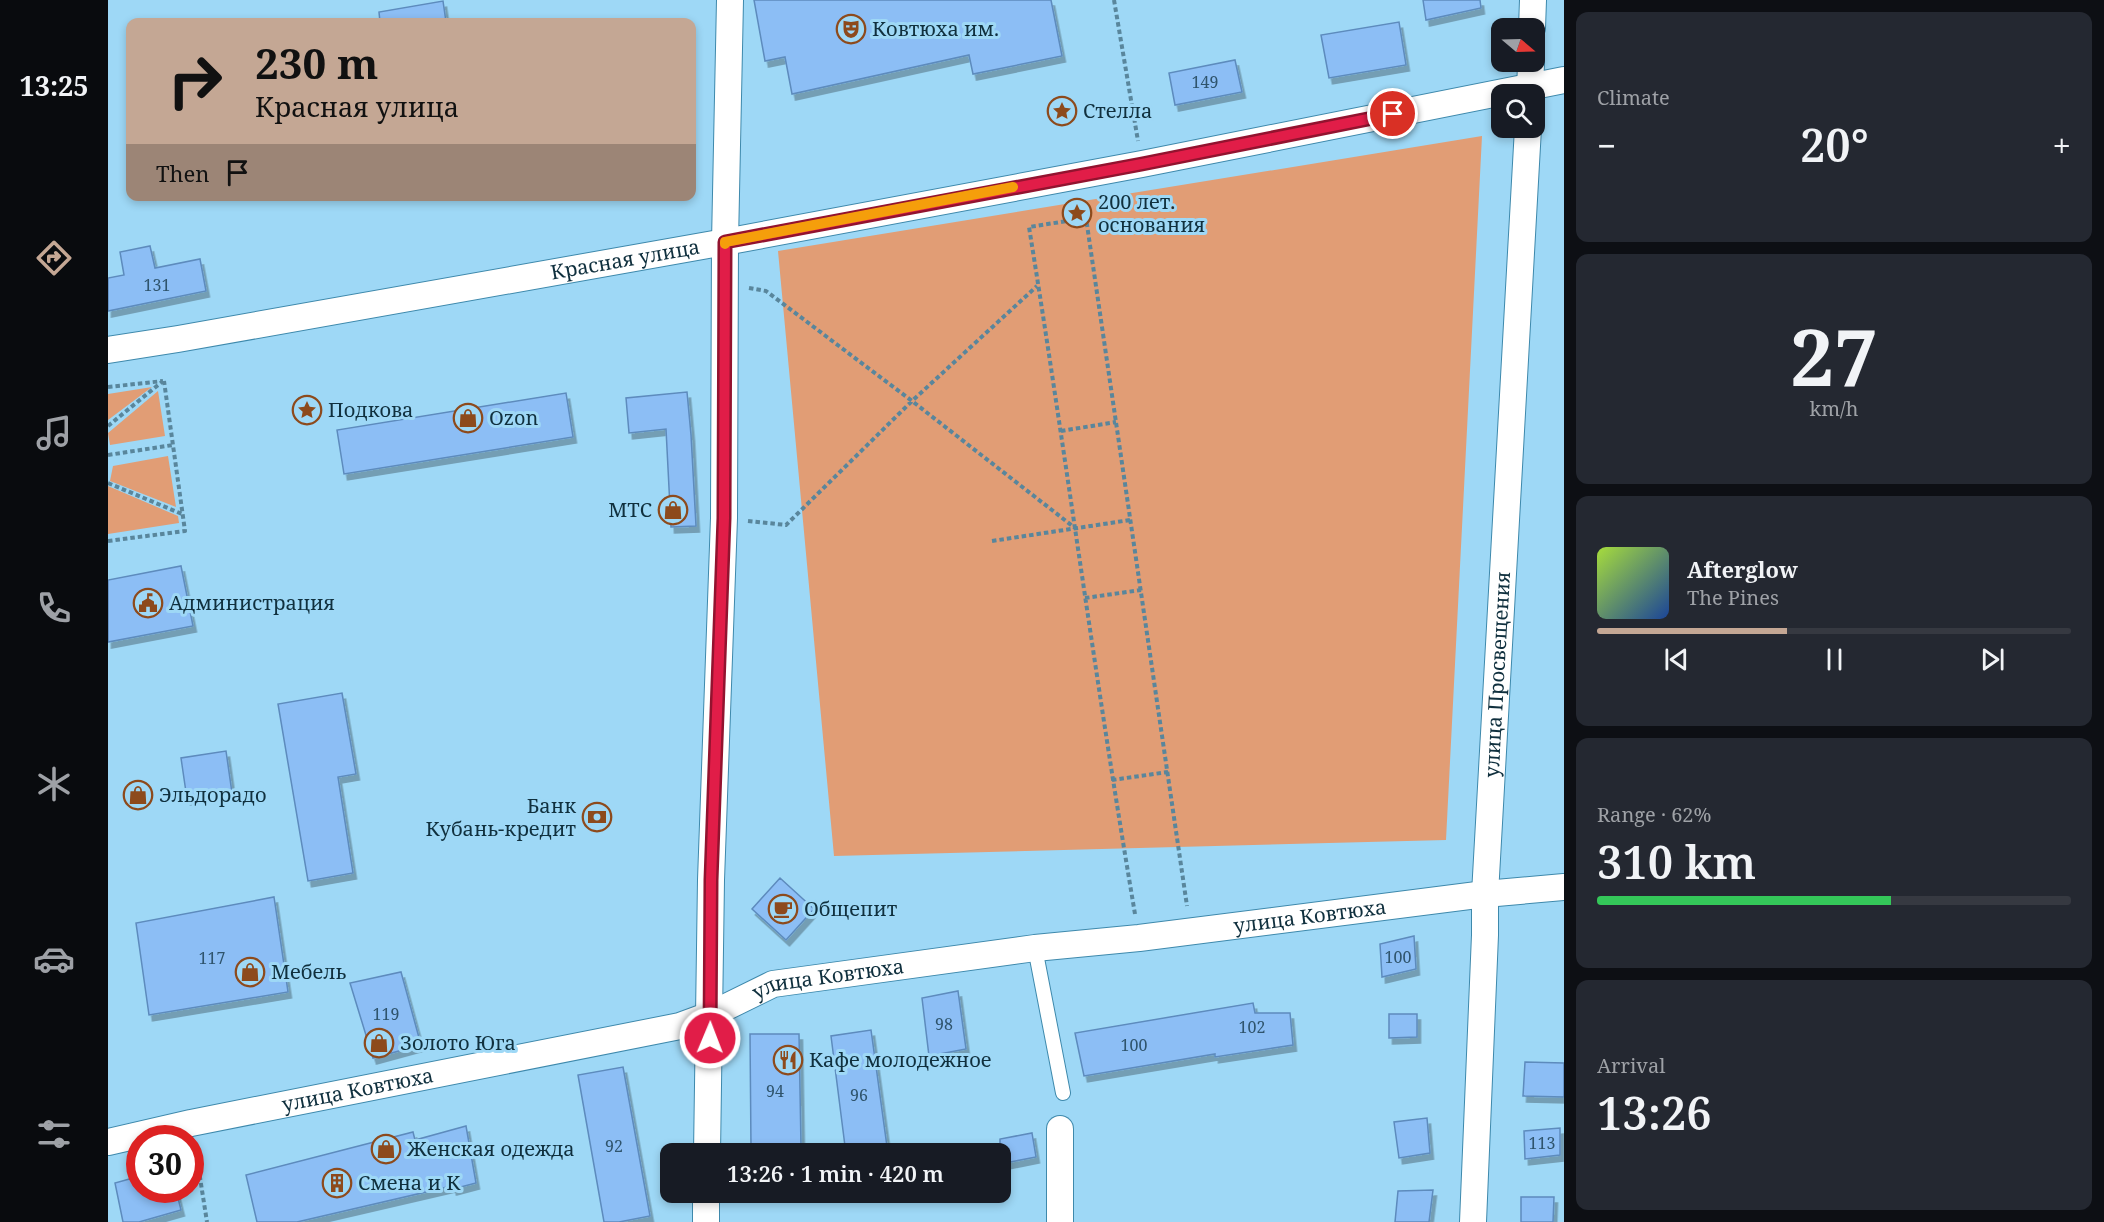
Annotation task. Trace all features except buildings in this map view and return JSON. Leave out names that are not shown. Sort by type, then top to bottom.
[{"type":"street","points":[[707,1143],[711,880],[724,518],[725,242],[730,0]]},
{"type":"street","points":[[1532,18],[1533,0]]},
{"type":"street","name":"Красная улица","points":[[108,350],[725,242],[1142,164],[1531,81],[1564,80]]},
{"type":"street","name":"улица Просвещения","points":[[1473,1222],[1485,894],[1527,138]]},
{"type":"street","name":"улица Ковтюха","points":[[108,1142],[191,1123],[669,1028],[710,1016],[773,984],[1035,948],[1139,938],[1564,886]]},
{"type":"street","points":[[1060,1129],[1060,1222]]},
{"type":"street","points":[[706,1203],[706,1222]]},
{"type":"lane","points":[[1035,948],[1063,1093]]},
{"type":"path","points":[[1113,0],[1142,164]]},
{"type":"path","points":[[1139,938],[1112,780],[1029,227],[1086,218],[1187,906]]},
{"type":"path","points":[[726,285],[766,291],[912,401],[1075,529]]},
{"type":"path","points":[[724,518],[786,525],[912,401],[1038,285]]},
{"type":"path","points":[[108,387],[164,381]]},
{"type":"path","points":[[108,426],[164,381]]},
{"type":"path","points":[[108,541],[185,531],[164,381]]},
{"type":"path","points":[[1061,431],[1116,422]]},
{"type":"path","points":[[108,455],[173,445]]},
{"type":"path","points":[[108,483],[183,514]]},
{"type":"path","points":[[992,541],[1130,520]]},
{"type":"path","points":[[1085,598],[1141,590]]},
{"type":"path","points":[[1112,780],[1167,772]]},
{"type":"path","points":[[191,1123],[207,1222]]},
{"type":"shaded area","points":[[1482,136],[1446,840],[834,856],[778,251]]},
{"type":"shaded area","points":[[152,387],[108,420],[108,394]]},
{"type":"shaded area","points":[[158,391],[165,436],[110,445],[108,433]]},
{"type":"shaded area","points":[[168,456],[176,507],[110,481],[113,466]]},
{"type":"shaded area","points":[[108,486],[178,516],[179,523],[108,534]]},
{"type":"slow traffic","points":[[725,244],[725,242],[1013,187]]},
{"type":"place","name":"Ковтюха им.","points":[[851,29]]},
{"type":"place","name":"Стелла","points":[[1062,111]]},
{"type":"place","name":"200 лет. основания","points":[[1077,213]]},
{"type":"place","name":"Подкова","points":[[307,410]]},
{"type":"place","name":"Ozon","points":[[468,418]]},
{"type":"place","name":"МТС","points":[[673,510]]},
{"type":"place","name":"Администрация","points":[[148,603]]},
{"type":"place","name":"Эльдорадо","points":[[138,795]]},
{"type":"place","name":"Банк Кубань-кредит","points":[[597,817]]},
{"type":"place","name":"Общепит","points":[[783,909]]},
{"type":"place","name":"Мебель","points":[[250,972]]},
{"type":"place","name":"Золото Юга","points":[[379,1043]]},
{"type":"place","name":"Кафе молодежное","points":[[788,1060]]},
{"type":"place","name":"Женская одежда","points":[[386,1149]]},
{"type":"place","name":"Смена и К","points":[[337,1183]]},
{"type":"route","points":[[710,1038],[711,880],[724,518],[725,242],[1142,164],[1393,114]]}]
